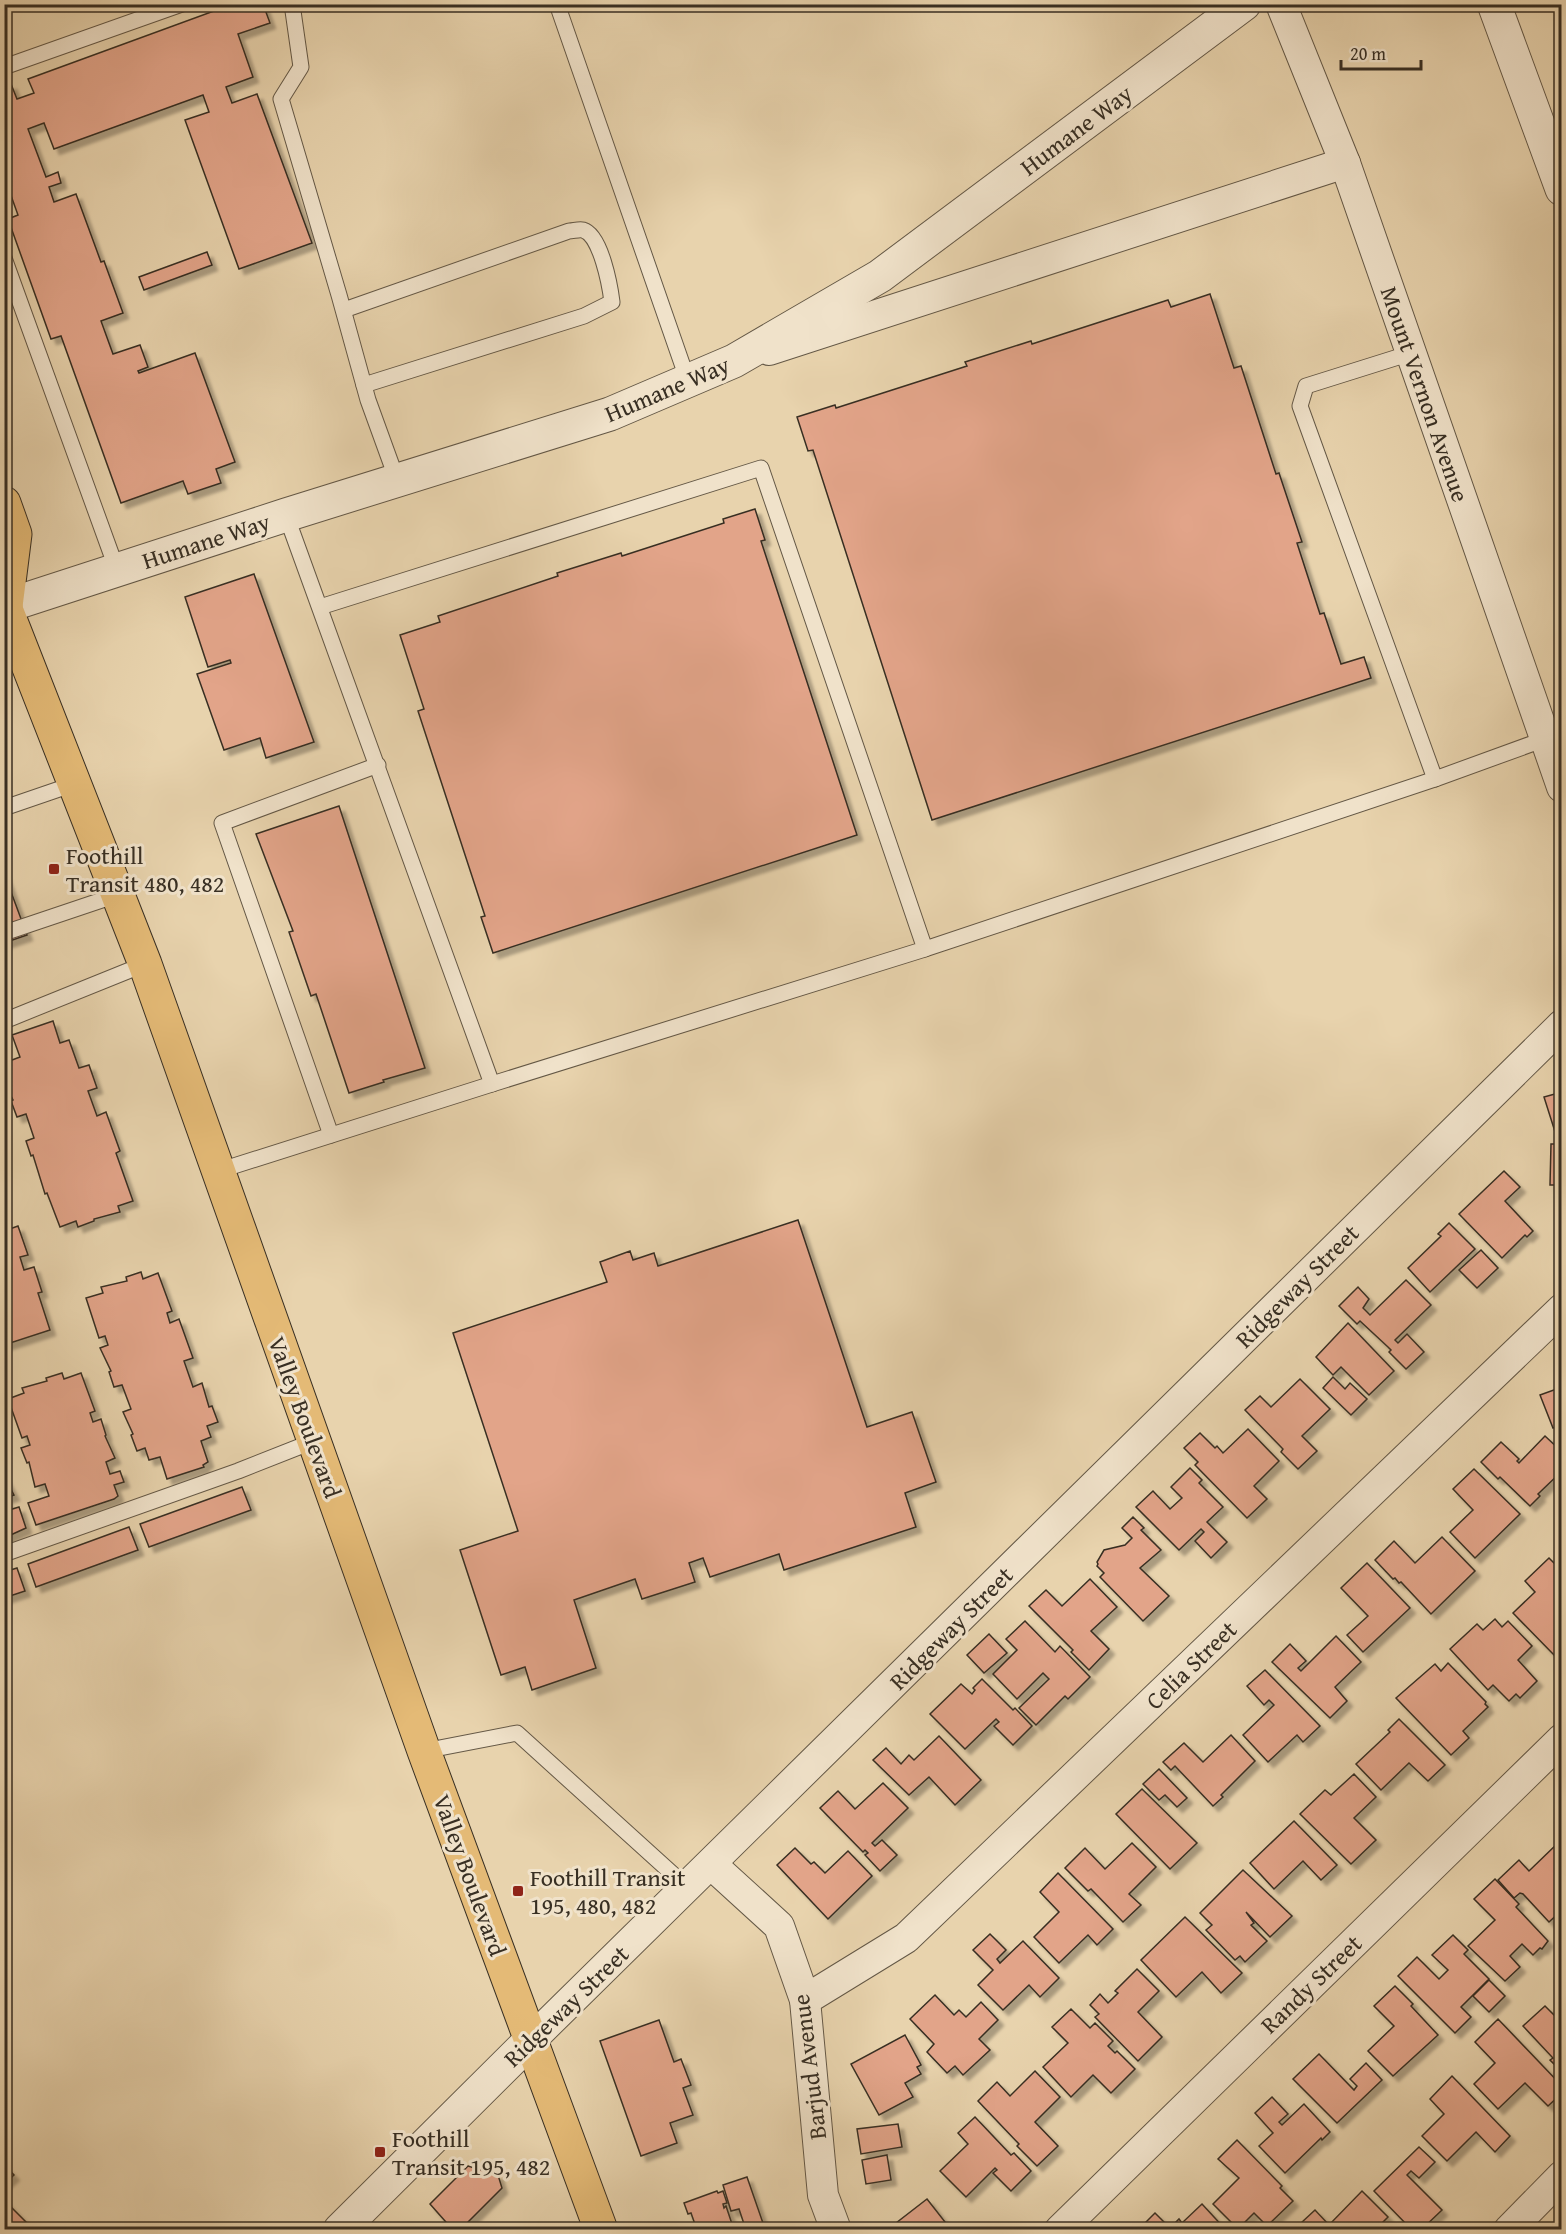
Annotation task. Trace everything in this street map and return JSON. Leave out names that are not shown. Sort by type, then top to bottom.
[{"type":"main road","name":"Valley Boulevard","points":[[4,503],[15,534],[5,606],[145,964],[424,1751],[601,2229]]},
{"type":"street","name":"Mount Vernon Avenue","points":[[1281,4],[1346,164],[1562,787]]},
{"type":"street","points":[[1494,4],[1562,189]]},
{"type":"street","name":"Humane Way","points":[[5,606],[610,414],[734,361],[880,276],[1236,11]]},
{"type":"street","points":[[734,361],[1346,164]]},
{"type":"street","name":"Ridgeway Street","points":[[340,2229],[1562,1025]]},
{"type":"street","name":"Celia Street","points":[[805,2000],[906,1938],[1562,1309]]},
{"type":"street","name":"Randy Street","points":[[1060,2229],[1562,1739]]},
{"type":"street","name":"Barjud Avenue","points":[[711,1864],[779,1926],[805,2000],[823,2195],[836,2229]]},
{"type":"street","points":[[1509,2229],[1560,2181]]},
{"type":"lane","points":[[4,67],[182,4]]},
{"type":"lane","points":[[292,4],[301,67],[281,99],[364,385],[398,480]]},
{"type":"lane","points":[[557,4],[688,381]]},
{"type":"lane","points":[[344,310],[569,231],[584,230],[595,239],[610,283],[612,302],[584,316],[364,385]]},
{"type":"lane","points":[[4,258],[117,570]]},
{"type":"lane","points":[[1411,353],[1306,386],[1300,406],[1435,779]]},
{"type":"lane","points":[[320,607],[761,468],[925,949]]},
{"type":"lane","points":[[286,515],[492,1084]]},
{"type":"lane","points":[[218,1172],[925,949],[1435,779],[1545,740]]},
{"type":"lane","points":[[331,1135],[222,823],[378,765]]},
{"type":"lane","points":[[4,808],[74,784]]},
{"type":"lane","points":[[4,933],[117,895]]},
{"type":"lane","points":[[4,1020],[145,964]]},
{"type":"lane","points":[[4,1554],[238,1471],[314,1441]]},
{"type":"lane","points":[[424,1751],[517,1733],[687,1887]]},
{"type":"building","points":[[233,4],[263,4],[270,23],[238,34],[253,77],[226,87],[232,103],[257,94],[312,243],[239,269],[185,120],[209,112],[203,95],[54,149],[44,123],[28,129],[46,177],[58,172],[61,183],[49,187],[54,202],[76,194],[101,262],[104,261],[123,313],[101,321],[113,354],[140,345],[148,367],[138,371],[139,373],[195,353],[235,462],[216,469],[221,483],[188,494],[183,481],[121,503],[61,336],[51,339],[8,219],[18,215],[4,176],[4,87],[11,84],[17,99],[34,93],[28,79]]},
{"type":"building","points":[[207,252],[212,265],[144,290],[139,277]]},
{"type":"building","points":[[1210,294],[1234,368],[1241,366],[1276,474],[1279,473],[1302,542],[1297,543],[1320,614],[1324,613],[1341,664],[1364,657],[1371,678],[932,820],[813,450],[808,451],[797,417],[835,405],[836,408],[967,366],[965,362],[1031,341],[1032,344],[1168,300],[1171,307]]},
{"type":"building","points":[[755,509],[765,540],[761,541],[857,835],[493,953],[481,917],[485,916],[418,711],[424,709],[400,635],[440,622],[438,616],[558,576],[557,573],[621,553],[622,556],[724,523],[723,519]]},
{"type":"building","points":[[254,574],[314,742],[266,758],[260,738],[224,750],[197,674],[231,663],[230,660],[208,667],[185,597]]},
{"type":"building","points":[[339,806],[425,1068],[349,1093],[316,994],[311,996],[289,932],[293,931],[256,834]]},
{"type":"building","points":[[4,873],[27,935],[4,943]]},
{"type":"building","points":[[53,1021],[60,1043],[69,1040],[79,1068],[89,1065],[97,1088],[88,1091],[97,1116],[106,1112],[120,1151],[116,1153],[133,1201],[118,1206],[120,1212],[94,1219],[78,1227],[76,1221],[60,1227],[47,1193],[45,1194],[33,1155],[31,1156],[26,1141],[34,1138],[26,1114],[17,1117],[11,1101],[13,1100],[4,1082],[4,1078],[8,1076],[4,1063],[20,1057],[12,1035]]},
{"type":"building","points":[[1562,1092],[1562,1134],[1556,1135],[1544,1097]]},
{"type":"building","points":[[1551,1144],[1562,1144],[1562,1185],[1550,1185]]},
{"type":"building","points":[[1504,1171],[1520,1187],[1505,1201],[1533,1231],[1527,1237],[1525,1235],[1502,1258],[1459,1214]]},
{"type":"building","points":[[798,1220],[867,1427],[912,1412],[936,1482],[905,1493],[916,1527],[784,1570],[779,1554],[710,1577],[703,1558],[689,1563],[695,1582],[642,1599],[635,1579],[574,1600],[596,1668],[532,1690],[525,1667],[501,1675],[460,1550],[518,1531],[453,1333],[607,1282],[600,1262],[630,1251],[633,1260],[654,1253],[658,1266]]},
{"type":"building","points":[[1449,1223],[1475,1249],[1430,1292],[1408,1268],[1441,1236],[1438,1234]]},
{"type":"building","points":[[18,1226],[28,1255],[20,1257],[24,1270],[34,1267],[42,1292],[38,1293],[50,1330],[4,1345],[4,1231]]},
{"type":"building","points":[[1481,1250],[1498,1268],[1477,1288],[1459,1270]]},
{"type":"building","points":[[141,1272],[143,1279],[158,1273],[172,1311],[167,1313],[170,1323],[179,1319],[193,1358],[184,1361],[193,1387],[202,1383],[209,1407],[212,1406],[218,1422],[207,1426],[211,1437],[201,1441],[208,1462],[203,1465],[204,1467],[167,1479],[160,1457],[149,1460],[145,1448],[137,1451],[131,1435],[133,1434],[123,1412],[131,1409],[122,1385],[114,1387],[109,1372],[111,1371],[100,1348],[108,1345],[105,1336],[99,1338],[86,1298],[103,1293],[101,1287],[127,1281],[126,1277]]},
{"type":"building","points":[[1406,1280],[1431,1305],[1395,1340],[1398,1343],[1407,1334],[1424,1352],[1406,1369],[1389,1352],[1391,1350],[1388,1347],[1360,1321],[1357,1324],[1339,1306],[1358,1287],[1369,1299],[1363,1308],[1370,1315]]},
{"type":"building","points":[[1348,1323],[1394,1371],[1369,1395],[1341,1367],[1333,1375],[1316,1357]]},
{"type":"building","points":[[62,1373],[64,1379],[81,1373],[95,1411],[90,1413],[93,1422],[101,1419],[105,1436],[115,1458],[106,1462],[110,1474],[120,1471],[124,1482],[114,1485],[118,1496],[114,1499],[36,1525],[28,1503],[49,1496],[45,1484],[35,1487],[29,1462],[27,1463],[21,1448],[30,1445],[27,1436],[22,1438],[8,1399],[24,1393],[22,1388],[47,1381],[46,1378]]},
{"type":"building","points":[[1333,1377],[1345,1389],[1350,1383],[1367,1399],[1351,1415],[1323,1388]]},
{"type":"building","points":[[1300,1379],[1330,1409],[1302,1436],[1317,1451],[1298,1469],[1281,1452],[1283,1449],[1245,1410],[1260,1396],[1271,1407]]},
{"type":"building","points":[[1562,1387],[1562,1425],[1553,1428],[1540,1395]]},
{"type":"building","points":[[1248,1429],[1279,1461],[1254,1486],[1267,1499],[1247,1518],[1195,1465],[1198,1462],[1184,1448],[1200,1433],[1223,1453]]},
{"type":"building","points":[[1545,1436],[1562,1452],[1562,1471],[1538,1494],[1540,1496],[1530,1506],[1481,1462],[1501,1442],[1519,1459],[1517,1461],[1519,1463]]},
{"type":"building","points":[[1190,1468],[1202,1480],[1199,1483],[1223,1507],[1207,1522],[1227,1542],[1211,1558],[1195,1541],[1204,1532],[1201,1529],[1179,1550],[1136,1507],[1153,1491],[1170,1509],[1182,1498],[1171,1487]]},
{"type":"building","points":[[1474,1469],[1520,1514],[1475,1558],[1450,1532],[1473,1510],[1453,1489]]},
{"type":"building","points":[[4,1476],[14,1495],[5,1498],[9,1510],[19,1507],[26,1528],[4,1538]]},
{"type":"building","points":[[242,1487],[251,1510],[149,1547],[140,1524]]},
{"type":"building","points":[[1133,1517],[1144,1528],[1141,1530],[1161,1550],[1140,1568],[1169,1596],[1143,1621],[1100,1577],[1104,1573],[1097,1566],[1104,1550],[1125,1545],[1132,1538],[1122,1528]]},
{"type":"building","points":[[129,1527],[138,1550],[36,1587],[28,1564]]},
{"type":"building","points":[[1442,1537],[1475,1571],[1431,1614],[1401,1582],[1393,1579],[1375,1560],[1394,1541],[1415,1563]]},
{"type":"building","points":[[1549,1558],[1562,1571],[1562,1652],[1556,1657],[1513,1613],[1535,1592],[1525,1581]]},
{"type":"building","points":[[1367,1563],[1410,1608],[1363,1652],[1347,1635],[1368,1616],[1341,1588]]},
{"type":"building","points":[[17,1568],[25,1591],[4,1598],[4,1572]]},
{"type":"building","points":[[1090,1579],[1117,1607],[1091,1631],[1109,1649],[1089,1670],[1071,1652],[1073,1650],[1029,1606],[1046,1590],[1062,1606]]},
{"type":"building","points":[[1495,1619],[1502,1627],[1508,1621],[1532,1646],[1518,1660],[1537,1681],[1520,1698],[1516,1694],[1509,1701],[1493,1685],[1488,1690],[1450,1649],[1477,1624],[1483,1630]]},
{"type":"building","points":[[1025,1621],[1055,1652],[1060,1646],[1090,1677],[1068,1699],[1065,1696],[1036,1725],[1019,1708],[1049,1679],[1043,1673],[1017,1699],[993,1674],[1017,1650],[1006,1639]]},
{"type":"building","points":[[989,1634],[1007,1653],[984,1673],[967,1655]]},
{"type":"building","points":[[1336,1636],[1361,1662],[1335,1687],[1347,1701],[1330,1718],[1272,1662],[1290,1644],[1306,1661],[1298,1668],[1301,1671]]},
{"type":"building","points":[[1448,1663],[1486,1702],[1488,1707],[1463,1731],[1469,1738],[1451,1755],[1396,1698],[1435,1664],[1441,1671]]},
{"type":"building","points":[[1265,1670],[1320,1726],[1303,1742],[1297,1735],[1268,1762],[1243,1735],[1274,1705],[1269,1700],[1264,1705],[1247,1686]]},
{"type":"building","points":[[982,1679],[1032,1726],[1013,1745],[994,1726],[999,1722],[996,1719],[965,1749],[930,1714],[961,1684],[972,1694],[975,1690],[973,1688]]},
{"type":"building","points":[[1399,1719],[1445,1765],[1428,1781],[1409,1763],[1381,1790],[1356,1764],[1390,1732],[1388,1730]]},
{"type":"building","points":[[1231,1735],[1255,1761],[1213,1806],[1175,1766],[1171,1770],[1163,1762],[1184,1743],[1203,1762]]},
{"type":"building","points":[[939,1736],[981,1780],[955,1805],[929,1777],[909,1795],[873,1760],[886,1748],[901,1764],[909,1755],[914,1760]]},
{"type":"building","points":[[1159,1769],[1187,1798],[1177,1807],[1165,1795],[1159,1800],[1143,1784]]},
{"type":"building","points":[[1354,1774],[1376,1797],[1354,1818],[1376,1840],[1351,1864],[1300,1814],[1325,1790],[1331,1795]]},
{"type":"building","points":[[883,1783],[908,1808],[872,1843],[875,1846],[882,1840],[897,1855],[880,1871],[865,1855],[868,1853],[865,1850],[863,1852],[820,1808],[838,1791],[855,1809]]},
{"type":"building","points":[[1142,1789],[1197,1843],[1170,1869],[1116,1814]]},
{"type":"building","points":[[1294,1821],[1337,1865],[1321,1880],[1303,1861],[1274,1889],[1250,1863]]},
{"type":"building","points":[[1132,1843],[1156,1867],[1129,1894],[1141,1905],[1123,1922],[1091,1889],[1088,1891],[1065,1868],[1085,1848],[1105,1869]]},
{"type":"building","points":[[1558,1843],[1562,1846],[1562,1910],[1549,1922],[1523,1894],[1520,1893],[1514,1898],[1498,1880],[1519,1860],[1529,1871]]},
{"type":"building","points":[[795,1848],[811,1864],[814,1862],[825,1873],[848,1851],[872,1876],[828,1919],[777,1865]]},
{"type":"building","points":[[1243,1870],[1292,1916],[1270,1937],[1246,1912],[1254,1923],[1251,1925],[1267,1941],[1245,1962],[1240,1956],[1235,1960],[1206,1930],[1212,1925],[1200,1913]]},
{"type":"building","points":[[1058,1873],[1113,1929],[1097,1945],[1088,1935],[1059,1963],[1034,1937],[1059,1912],[1040,1892]]},
{"type":"building","points":[[1495,1879],[1519,1904],[1516,1907],[1548,1941],[1533,1955],[1522,1944],[1510,1956],[1520,1967],[1505,1981],[1468,1946],[1495,1920],[1474,1899]]},
{"type":"building","points":[[1185,1917],[1242,1973],[1221,1993],[1202,1972],[1176,1997],[1141,1960]]},
{"type":"building","points":[[990,1934],[1006,1950],[997,1959],[1000,1963],[1023,1941],[1059,1978],[1040,1997],[1029,1985],[1003,2010],[978,1985],[993,1970],[973,1950]]},
{"type":"building","points":[[1453,1935],[1468,1950],[1464,1954],[1489,1979],[1461,2007],[1471,2017],[1455,2033],[1398,1976],[1417,1957],[1439,1979],[1448,1970],[1432,1955]]},
{"type":"building","points":[[1137,1969],[1159,1991],[1138,2012],[1162,2037],[1138,2061],[1095,2017],[1099,2014],[1090,2005],[1100,1994],[1108,2003],[1118,1993],[1115,1991]]},
{"type":"building","points":[[1489,1980],[1505,1996],[1489,2012],[1473,1996]]},
{"type":"building","points":[[1395,1986],[1438,2035],[1393,2076],[1368,2051],[1394,2026],[1374,2006]]},
{"type":"building","points":[[935,1995],[954,2015],[959,2010],[966,2017],[981,2002],[998,2020],[979,2039],[990,2050],[963,2075],[955,2066],[947,2073],[927,2052],[934,2044],[910,2019]]},
{"type":"building","points":[[1545,2006],[1554,2015],[1562,2009],[1562,2072],[1550,2060],[1553,2058],[1523,2026]]},
{"type":"building","points":[[1071,2009],[1090,2028],[1095,2023],[1113,2041],[1108,2046],[1115,2053],[1117,2051],[1135,2069],[1111,2093],[1093,2075],[1071,2097],[1043,2067],[1068,2043],[1052,2027]]},
{"type":"building","points":[[1498,2019],[1562,2086],[1562,2093],[1548,2106],[1525,2083],[1498,2109],[1474,2084],[1495,2063],[1475,2042]]},
{"type":"building","points":[[659,2020],[674,2062],[681,2059],[691,2085],[683,2088],[693,2115],[670,2123],[677,2143],[641,2156],[600,2041]]},
{"type":"building","points":[[905,2035],[921,2065],[917,2067],[921,2074],[905,2083],[913,2097],[879,2115],[851,2064]]},
{"type":"building","points":[[1319,2054],[1354,2090],[1357,2086],[1350,2079],[1366,2063],[1382,2080],[1337,2123],[1293,2079]]},
{"type":"building","points":[[1035,2071],[1060,2097],[1035,2122],[1058,2146],[1037,2166],[978,2101],[997,2082],[1010,2096]]},
{"type":"building","points":[[1452,2076],[1510,2136],[1495,2152],[1476,2132],[1447,2161],[1422,2136],[1444,2114],[1430,2099]]},
{"type":"building","points":[[1272,2097],[1288,2114],[1279,2122],[1282,2125],[1304,2104],[1330,2132],[1285,2173],[1259,2146],[1273,2133],[1255,2113]]},
{"type":"building","points":[[975,2117],[1011,2155],[1014,2153],[1031,2171],[1011,2191],[993,2173],[997,2170],[995,2168],[966,2197],[940,2171],[968,2144],[958,2133]]},
{"type":"building","points":[[898,2124],[902,2147],[861,2154],[857,2129]]},
{"type":"building","points":[[1237,2140],[1282,2186],[1280,2188],[1293,2201],[1267,2226],[1254,2213],[1238,2229],[1213,2204],[1239,2178],[1218,2159]]},
{"type":"building","points":[[1419,2147],[1435,2162],[1419,2178],[1411,2171],[1407,2175],[1442,2210],[1421,2230],[1412,2230],[1374,2191]]},
{"type":"building","points":[[887,2155],[891,2180],[866,2184],[862,2160]]},
{"type":"building","points":[[4,2165],[14,2175],[4,2184]]},
{"type":"building","points":[[468,2166],[498,2175],[502,2188],[460,2230],[453,2230],[430,2204]]},
{"type":"building","points":[[747,2177],[764,2226],[753,2230],[746,2230],[739,2209],[731,2211],[723,2185]]},
{"type":"building","points":[[717,2191],[718,2193],[723,2191],[727,2203],[723,2204],[724,2208],[726,2206],[734,2230],[697,2230],[691,2213],[688,2214],[684,2203]]},
{"type":"building","points":[[1362,2191],[1388,2217],[1375,2230],[1308,2230],[1301,2223],[1315,2210],[1329,2225]]},
{"type":"building","points":[[927,2199],[949,2227],[945,2230],[887,2230]]},
{"type":"building","points":[[4,2200],[34,2230],[4,2230]]},
{"type":"building","points":[[1202,2204],[1226,2230],[1138,2230],[1155,2213],[1170,2228],[1179,2219],[1182,2223]]},
{"type":"place","name":"Foothill Transit 480, 482","points":[[54,869]]},
{"type":"place","name":"Foothill Transit 195, 480, 482","points":[[518,1891]]},
{"type":"place","name":"Foothill Transit 195, 482","points":[[380,2152]]}]
